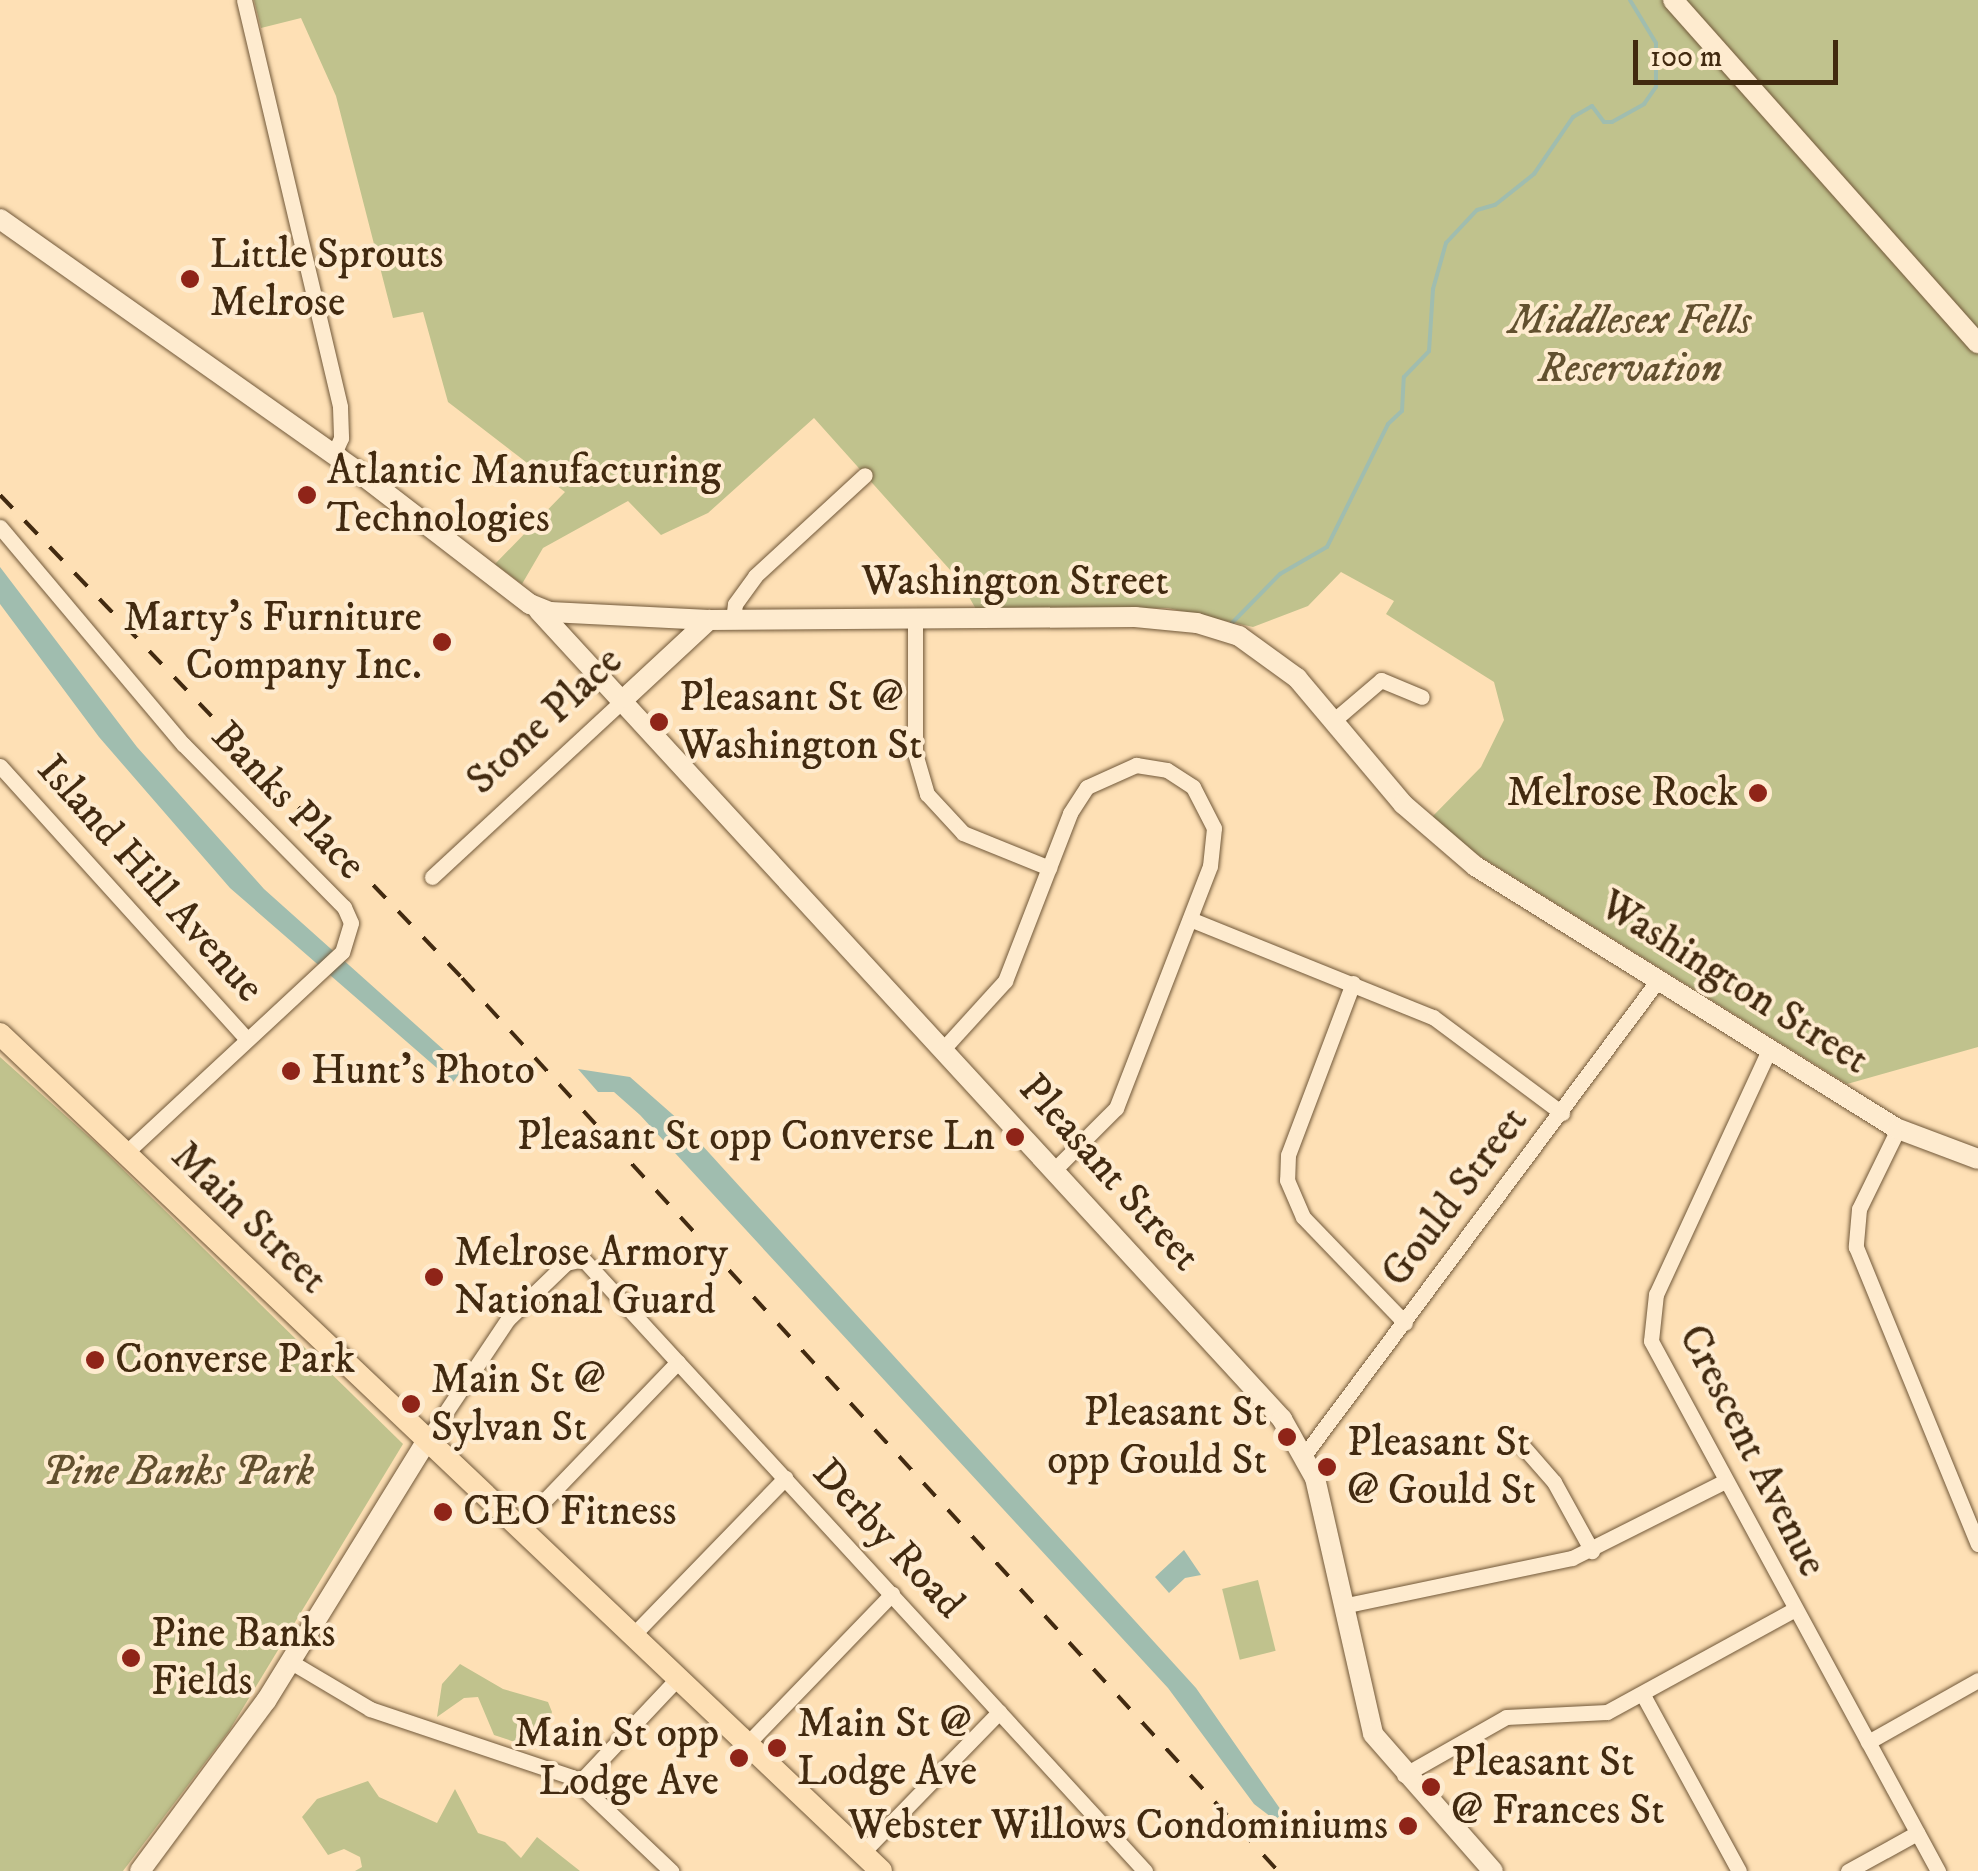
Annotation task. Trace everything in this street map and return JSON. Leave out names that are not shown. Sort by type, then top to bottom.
[{"type":"main road","points":[[1674,0],[1978,343]]},
{"type":"main road","name":"Washington Street","points":[[0,219],[334,454],[530,604],[566,615],[709,620],[1135,618],[1208,625],[1273,657],[1439,838],[1898,1129],[1978,1159]]},
{"type":"main road","name":"Pleasant Street","points":[[530,604],[625,698],[1271,1406],[1305,1454],[1322,1502],[1368,1722],[1404,1775],[1492,1871]]},
{"type":"main road","name":"Stone Place","points":[[625,698],[709,620]]},
{"type":"main road","name":"Main Street","points":[[0,1034],[881,1871]]},
{"type":"main road","points":[[140,1871],[291,1662],[427,1440]]},
{"type":"street","points":[[244,0],[340,407],[342,438],[334,454]]},
{"type":"street","points":[[733,620],[737,600],[756,576],[865,475]]},
{"type":"street","name":"Banks Place","points":[[0,527],[220,785],[344,906],[352,932],[342,952],[126,1152]]},
{"type":"street","points":[[915,618],[915,753],[927,794],[963,833],[1049,868]]},
{"type":"street","points":[[1334,720],[1382,680],[1422,697]]},
{"type":"street","name":"Stone Place","points":[[432,877],[625,698]]},
{"type":"street","name":"Island Hill Avenue","points":[[0,766],[248,1039]]},
{"type":"street","points":[[944,1048],[1005,981],[1074,806],[1093,782],[1128,766],[1167,770],[1198,792],[1214,828],[1212,859],[1190,919],[1116,1108],[1055,1169]]},
{"type":"street","points":[[1190,919],[1433,1017],[1562,1113]]},
{"type":"street","name":"Gould Street","points":[[1305,1454],[1658,980]]},
{"type":"street","points":[[1353,983],[1288,1154],[1286,1180],[1303,1217],[1405,1323]]},
{"type":"street","name":"Crescent Avenue","points":[[1769,1050],[1650,1317],[1656,1356],[1938,1871]]},
{"type":"street","points":[[1898,1129],[1860,1208],[1856,1247],[1978,1544]]},
{"type":"street","name":"Derby Road","points":[[427,1440],[508,1319],[578,1258],[1144,1871]]},
{"type":"street","points":[[519,1527],[678,1362]]},
{"type":"street","points":[[1520,1443],[1554,1482],[1592,1550]]},
{"type":"street","points":[[633,1635],[785,1478]]},
{"type":"street","points":[[1342,1606],[1592,1550],[1723,1482]]},
{"type":"street","points":[[748,1744],[892,1594]]},
{"type":"street","points":[[1404,1775],[1502,1718],[1592,1717],[1643,1695],[1794,1610]]},
{"type":"street","points":[[291,1662],[370,1709],[580,1783],[671,1871]]},
{"type":"street","points":[[580,1783],[678,1678]]},
{"type":"street","points":[[1868,1742],[1978,1680]]},
{"type":"street","points":[[1643,1695],[1738,1871]]},
{"type":"street","points":[[862,1854],[998,1712]]},
{"type":"street","points":[[1848,1871],[1917,1833]]},
{"type":"green space","name":"Middlesex Fells Reservation","points":[[254,0],[1978,0],[1978,1047],[1847,1084],[1470,850],[1431,818],[1481,767],[1504,720],[1494,682],[1386,614],[1394,601],[1341,572],[1308,606],[1253,627],[1168,608],[977,611],[960,581],[814,418],[708,513],[661,535],[628,501],[543,548],[522,584],[495,564],[565,492],[448,402],[423,312],[393,318],[336,96],[301,18],[261,28]]},
{"type":"green space","name":"Pine Banks Park","points":[[0,1057],[96,1143],[403,1444],[229,1731],[123,1871],[0,1871]]},
{"type":"green space","points":[[1258,1580],[1276,1651],[1240,1660],[1222,1589]]},
{"type":"green space","points":[[460,1664],[503,1689],[548,1702],[552,1712],[543,1736],[527,1746],[494,1735],[478,1697],[464,1698],[437,1717],[442,1684]]},
{"type":"green space","points":[[368,1781],[379,1797],[437,1823],[455,1789],[478,1833],[505,1842],[521,1858],[537,1837],[580,1871],[355,1871],[362,1867],[360,1857],[344,1849],[328,1855],[302,1817],[317,1799]]},
{"type":"shaded area","points":[[0,567],[137,747],[264,889],[464,1068],[453,1082],[230,888],[99,737],[0,604]]},
{"type":"shaded area","points":[[578,1069],[630,1077],[680,1121],[1196,1688],[1283,1813],[1275,1820],[1254,1804],[1168,1688],[640,1115],[614,1092],[598,1092]]},
{"type":"shaded area","points":[[1184,1550],[1201,1575],[1185,1578],[1169,1593],[1155,1577]]},
{"type":"waterway","points":[[1231,624],[1280,574],[1327,547],[1388,424],[1402,411],[1404,377],[1429,351],[1433,289],[1446,243],[1477,210],[1495,205],[1534,174],[1573,117],[1592,106],[1604,122],[1612,122],[1644,104],[1656,87],[1656,43],[1630,0]]},
{"type":"railway","points":[[0,495],[462,978],[1278,1871]]},
{"type":"place","name":"Little Sprouts Melrose","points":[[190,279]]},
{"type":"place","name":"Atlantic Manufacturing Technologies","points":[[307,495]]},
{"type":"place","name":"Marty's Furniture Company Inc.","points":[[442,642]]},
{"type":"place","name":"Pleasant St @ Washington St","points":[[659,722]]},
{"type":"place","name":"Melrose Rock","points":[[1758,793]]},
{"type":"place","name":"Hunt's Photo","points":[[291,1071]]},
{"type":"place","name":"Pleasant St opp Converse Ln","points":[[1015,1137]]},
{"type":"place","name":"Melrose Armory National Guard","points":[[434,1277]]},
{"type":"place","name":"Converse Park","points":[[95,1360]]},
{"type":"place","name":"Main St @ Sylvan St","points":[[411,1404]]},
{"type":"place","name":"Pleasant St opp Gould St","points":[[1287,1437]]},
{"type":"place","name":"Pleasant St @ Gould St","points":[[1327,1467]]},
{"type":"place","name":"CEO Fitness","points":[[443,1512]]},
{"type":"place","name":"Pine Banks Fields","points":[[131,1658]]},
{"type":"place","name":"Main St @ Lodge Ave","points":[[777,1748]]},
{"type":"place","name":"Main St opp Lodge Ave","points":[[739,1758]]},
{"type":"place","name":"Pleasant St @ Frances St","points":[[1431,1787]]},
{"type":"place","name":"Webster Willows Condominiums","points":[[1408,1826]]}]
